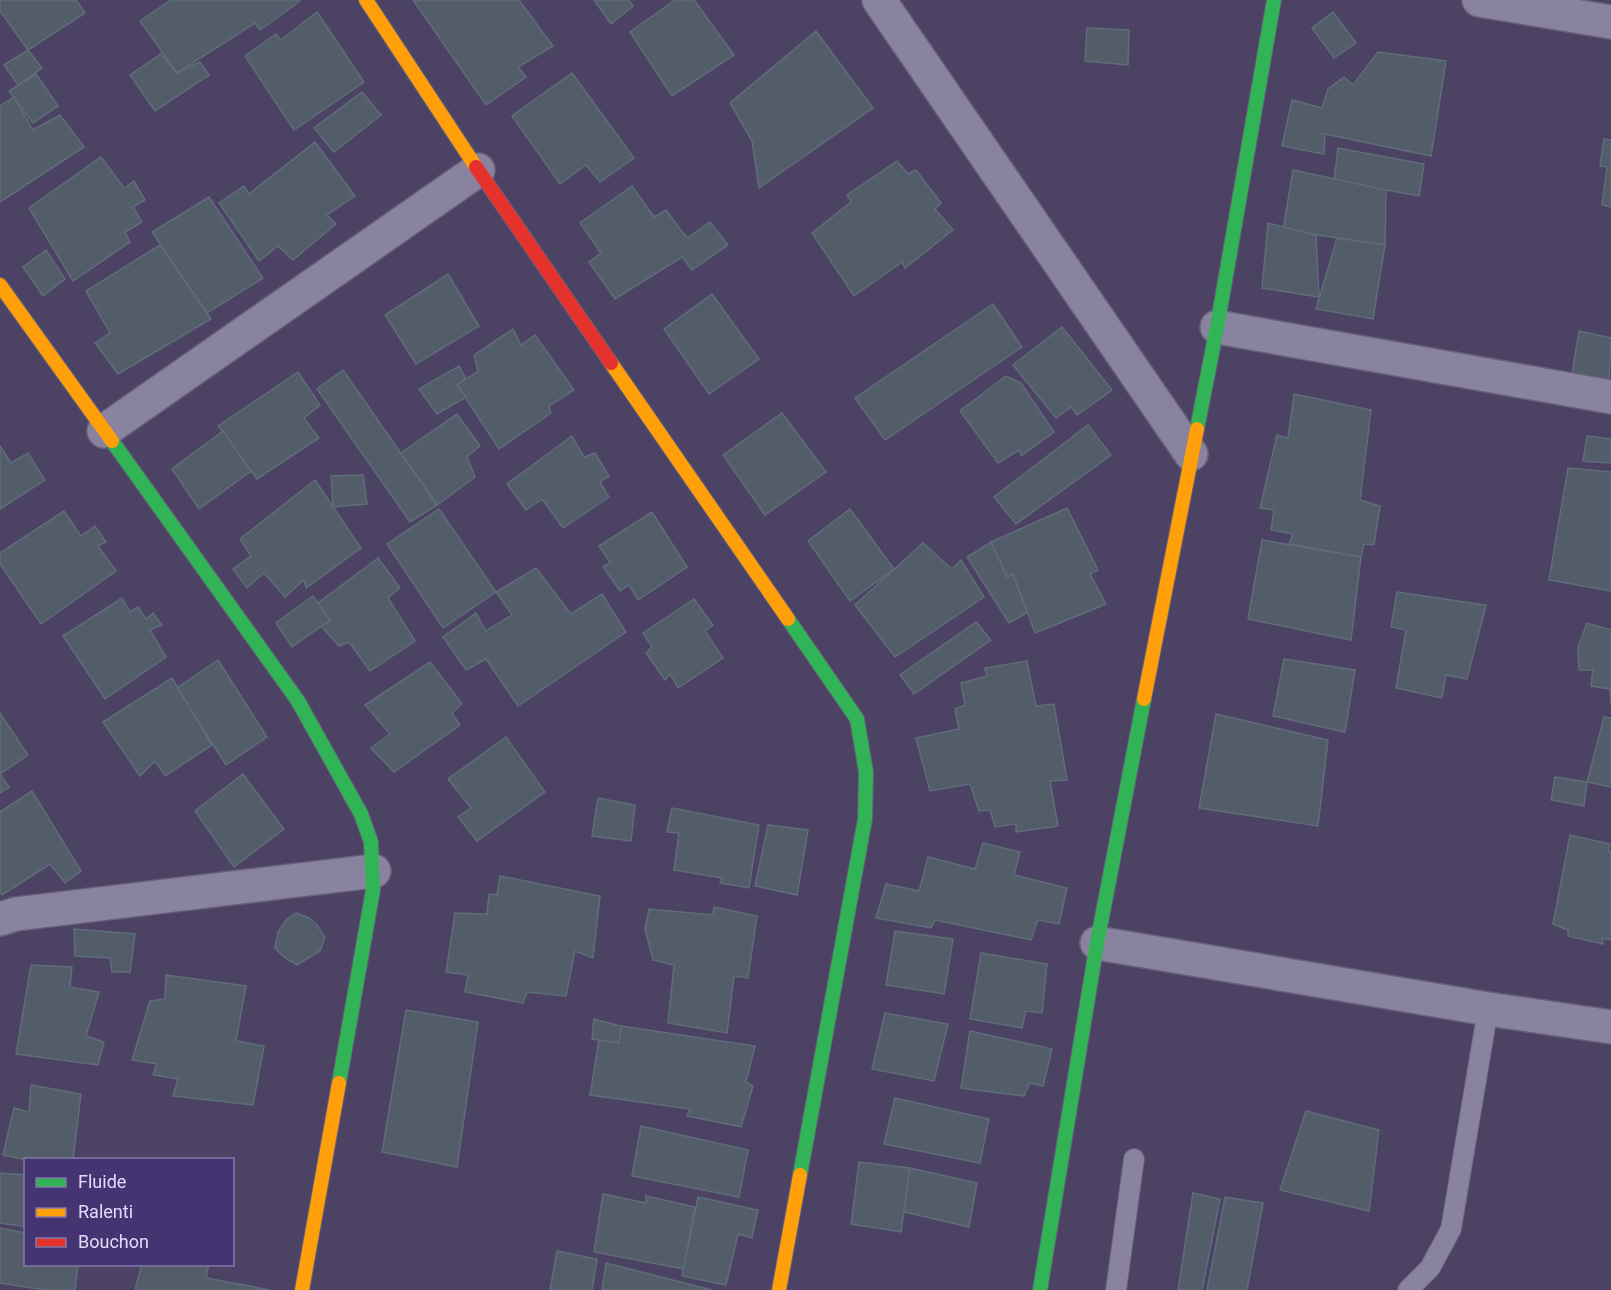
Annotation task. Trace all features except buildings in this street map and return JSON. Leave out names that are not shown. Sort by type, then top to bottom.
[{"type":"street","points":[[366,0],[478,170],[857,719],[866,772],[865,819],[779,1290]]},
{"type":"street","points":[[879,0],[1191,454]]},
{"type":"street","points":[[1040,1290],[1097,943],[1217,327],[1274,0]]},
{"type":"street","points":[[1479,0],[1611,22]]},
{"type":"street","points":[[104,431],[478,170]]},
{"type":"street","points":[[0,285],[298,701],[361,814],[371,842],[373,890],[302,1290]]},
{"type":"street","points":[[1217,327],[1611,397]]},
{"type":"street","points":[[0,919],[27,912],[374,871]]},
{"type":"street","points":[[1097,943],[1488,1009],[1611,1027]]},
{"type":"lane","points":[[1408,1290],[1430,1268],[1451,1229],[1488,1009]]},
{"type":"lane","points":[[1116,1290],[1134,1159]]},
{"type":"traffic: fast","points":[[1197,429],[1274,0]]},
{"type":"traffic: fast","points":[[112,441],[298,701],[361,814],[371,842],[373,890],[339,1083]]},
{"type":"traffic: fast","points":[[788,619],[857,719],[866,772],[865,819],[800,1175]]},
{"type":"traffic: fast","points":[[1040,1290],[1097,943],[1144,699]]},
{"type":"traffic: slow","points":[[366,0],[476,167]]},
{"type":"traffic: slow","points":[[0,285],[112,441]]},
{"type":"traffic: slow","points":[[611,363],[788,619]]},
{"type":"traffic: slow","points":[[1144,699],[1197,429]]},
{"type":"traffic: slow","points":[[302,1290],[339,1083]]},
{"type":"traffic: slow","points":[[779,1290],[800,1175]]},
{"type":"traffic: jam","points":[[476,167],[611,363]]}]
